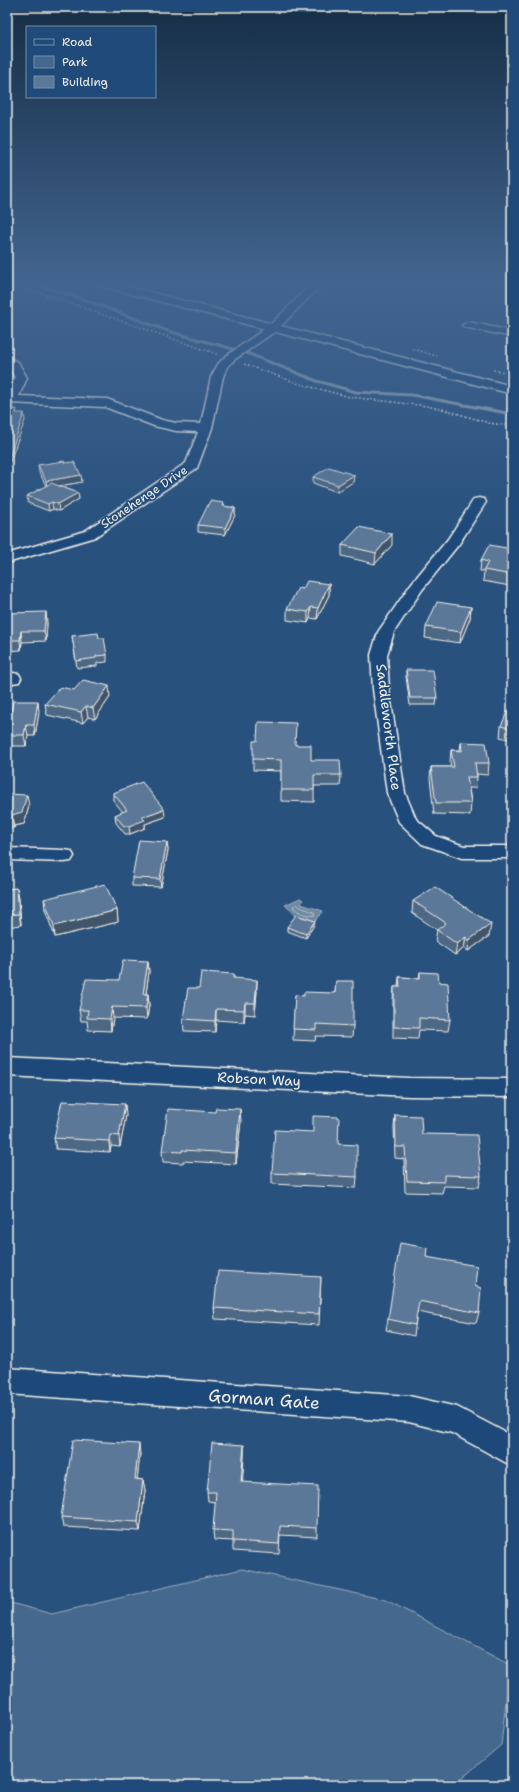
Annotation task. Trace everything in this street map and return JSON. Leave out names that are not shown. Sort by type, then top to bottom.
[{"type":"main road","points":[[422,367],[512,390]]},
{"type":"street","points":[[15,367],[21,378],[9,399],[107,403],[158,423],[176,427],[206,428]]},
{"type":"street","name":"Stonehenge Drive","points":[[7,559],[90,534],[192,465],[206,428],[217,377],[222,367]]},
{"type":"street","name":"Saddleworth Place","points":[[479,502],[454,542],[416,587],[386,632],[380,655],[381,689],[396,793],[408,822],[429,840],[462,852],[511,853]]},
{"type":"street","points":[[7,854],[64,856]]},
{"type":"street","name":"Robson Way","points":[[7,1067],[409,1087],[512,1088]]},
{"type":"street","name":"Gorman Gate","points":[[7,1381],[409,1409],[457,1421],[512,1452]]},
{"type":"path","points":[[253,367],[300,384],[350,396],[442,409],[489,424],[512,426]]},
{"type":"green space","points":[[242,1569],[386,1600],[510,1665],[501,1745],[454,1785],[7,1785],[7,1602],[52,1614]]},
{"type":"water","points":[[300,898],[303,900],[301,904],[323,911],[315,921],[294,914],[285,905]]},
{"type":"building","points":[[7,409],[17,409],[16,413],[24,413],[9,458],[7,458]]},
{"type":"building","points":[[64,461],[65,463],[74,462],[81,475],[46,481],[38,465]]},
{"type":"building","points":[[329,467],[354,475],[338,485],[313,477]]},
{"type":"building","points":[[51,483],[78,493],[58,504],[52,502],[48,504],[27,496]]},
{"type":"building","points":[[210,501],[224,503],[223,506],[235,508],[225,528],[198,525]]},
{"type":"building","points":[[359,527],[392,534],[376,553],[342,545]]},
{"type":"building","points":[[489,545],[512,549],[512,575],[484,570],[488,562],[481,560]]},
{"type":"building","points":[[307,581],[329,584],[318,608],[311,607],[308,612],[287,609],[298,588],[303,589]]},
{"type":"building","points":[[437,602],[471,607],[461,632],[426,627]]},
{"type":"building","points":[[46,612],[44,631],[21,631],[20,640],[7,640],[7,613]]},
{"type":"building","points":[[98,633],[99,638],[104,638],[107,655],[76,661],[72,636]]},
{"type":"building","points":[[406,670],[433,670],[437,698],[410,698]]},
{"type":"building","points":[[83,680],[109,686],[93,708],[86,706],[81,712],[45,704],[60,687],[74,690]]},
{"type":"building","points":[[13,701],[38,701],[34,725],[26,725],[24,735],[7,735],[7,715],[10,715]]},
{"type":"building","points":[[508,710],[512,711],[512,729],[501,726]]},
{"type":"building","points":[[258,722],[296,723],[295,745],[311,745],[311,760],[340,760],[341,775],[314,775],[314,790],[281,790],[281,760],[253,759],[253,741],[257,741]]},
{"type":"building","points":[[461,742],[486,743],[489,763],[475,763],[477,777],[467,777],[471,803],[436,803],[431,767],[454,767],[451,750],[462,751]]},
{"type":"building","points":[[142,782],[164,809],[142,817],[145,820],[129,826],[124,826],[115,815],[127,810],[113,793]]},
{"type":"building","points":[[7,794],[27,795],[22,812],[12,815],[12,817],[7,817]]},
{"type":"building","points":[[139,840],[167,842],[160,879],[132,878]]},
{"type":"building","points":[[105,884],[117,910],[54,926],[44,899]]},
{"type":"building","points":[[435,887],[491,924],[469,940],[466,937],[457,944],[437,930],[446,923],[413,901]]},
{"type":"building","points":[[17,888],[19,914],[7,915],[7,889]]},
{"type":"building","points":[[296,915],[315,921],[306,934],[287,927]]},
{"type":"building","points":[[123,960],[148,961],[143,994],[148,994],[146,1008],[112,1007],[110,1019],[87,1018],[88,1010],[79,1010],[86,979],[119,980]]},
{"type":"building","points":[[201,972],[234,974],[233,978],[257,980],[255,1003],[245,1003],[244,1010],[216,1009],[215,1021],[183,1019],[188,988],[199,988]]},
{"type":"building","points":[[420,972],[438,973],[439,982],[448,983],[450,1020],[419,1018],[419,1028],[394,1027],[394,987],[400,987],[399,977],[420,978]]},
{"type":"building","points":[[336,981],[353,981],[353,1026],[316,1024],[316,1030],[293,1029],[295,995],[304,996],[304,992],[335,993]]},
{"type":"building","points":[[62,1101],[125,1104],[119,1136],[110,1135],[109,1141],[54,1138]]},
{"type":"building","points":[[216,1108],[240,1109],[236,1153],[182,1150],[182,1152],[162,1151],[168,1109],[215,1112]]},
{"type":"building","points":[[395,1115],[421,1116],[422,1134],[477,1135],[481,1176],[444,1175],[444,1182],[407,1181],[405,1147],[396,1147]]},
{"type":"building","points":[[313,1116],[339,1117],[338,1144],[357,1145],[357,1177],[272,1173],[275,1130],[313,1132]]},
{"type":"building","points":[[512,1159],[512,1185],[510,1184]]},
{"type":"building","points":[[400,1243],[427,1248],[426,1257],[477,1266],[475,1286],[481,1288],[479,1313],[419,1301],[415,1325],[388,1319]]},
{"type":"building","points":[[218,1271],[321,1277],[319,1314],[214,1308]]},
{"type":"building","points":[[73,1440],[139,1444],[135,1479],[143,1480],[138,1522],[61,1517]]},
{"type":"building","points":[[212,1443],[244,1445],[241,1482],[318,1486],[317,1528],[280,1526],[279,1544],[233,1541],[233,1531],[213,1530],[216,1492],[207,1492]]},
{"type":"waterway","points":[[281,367],[317,381],[356,392],[412,395],[512,414]]}]
